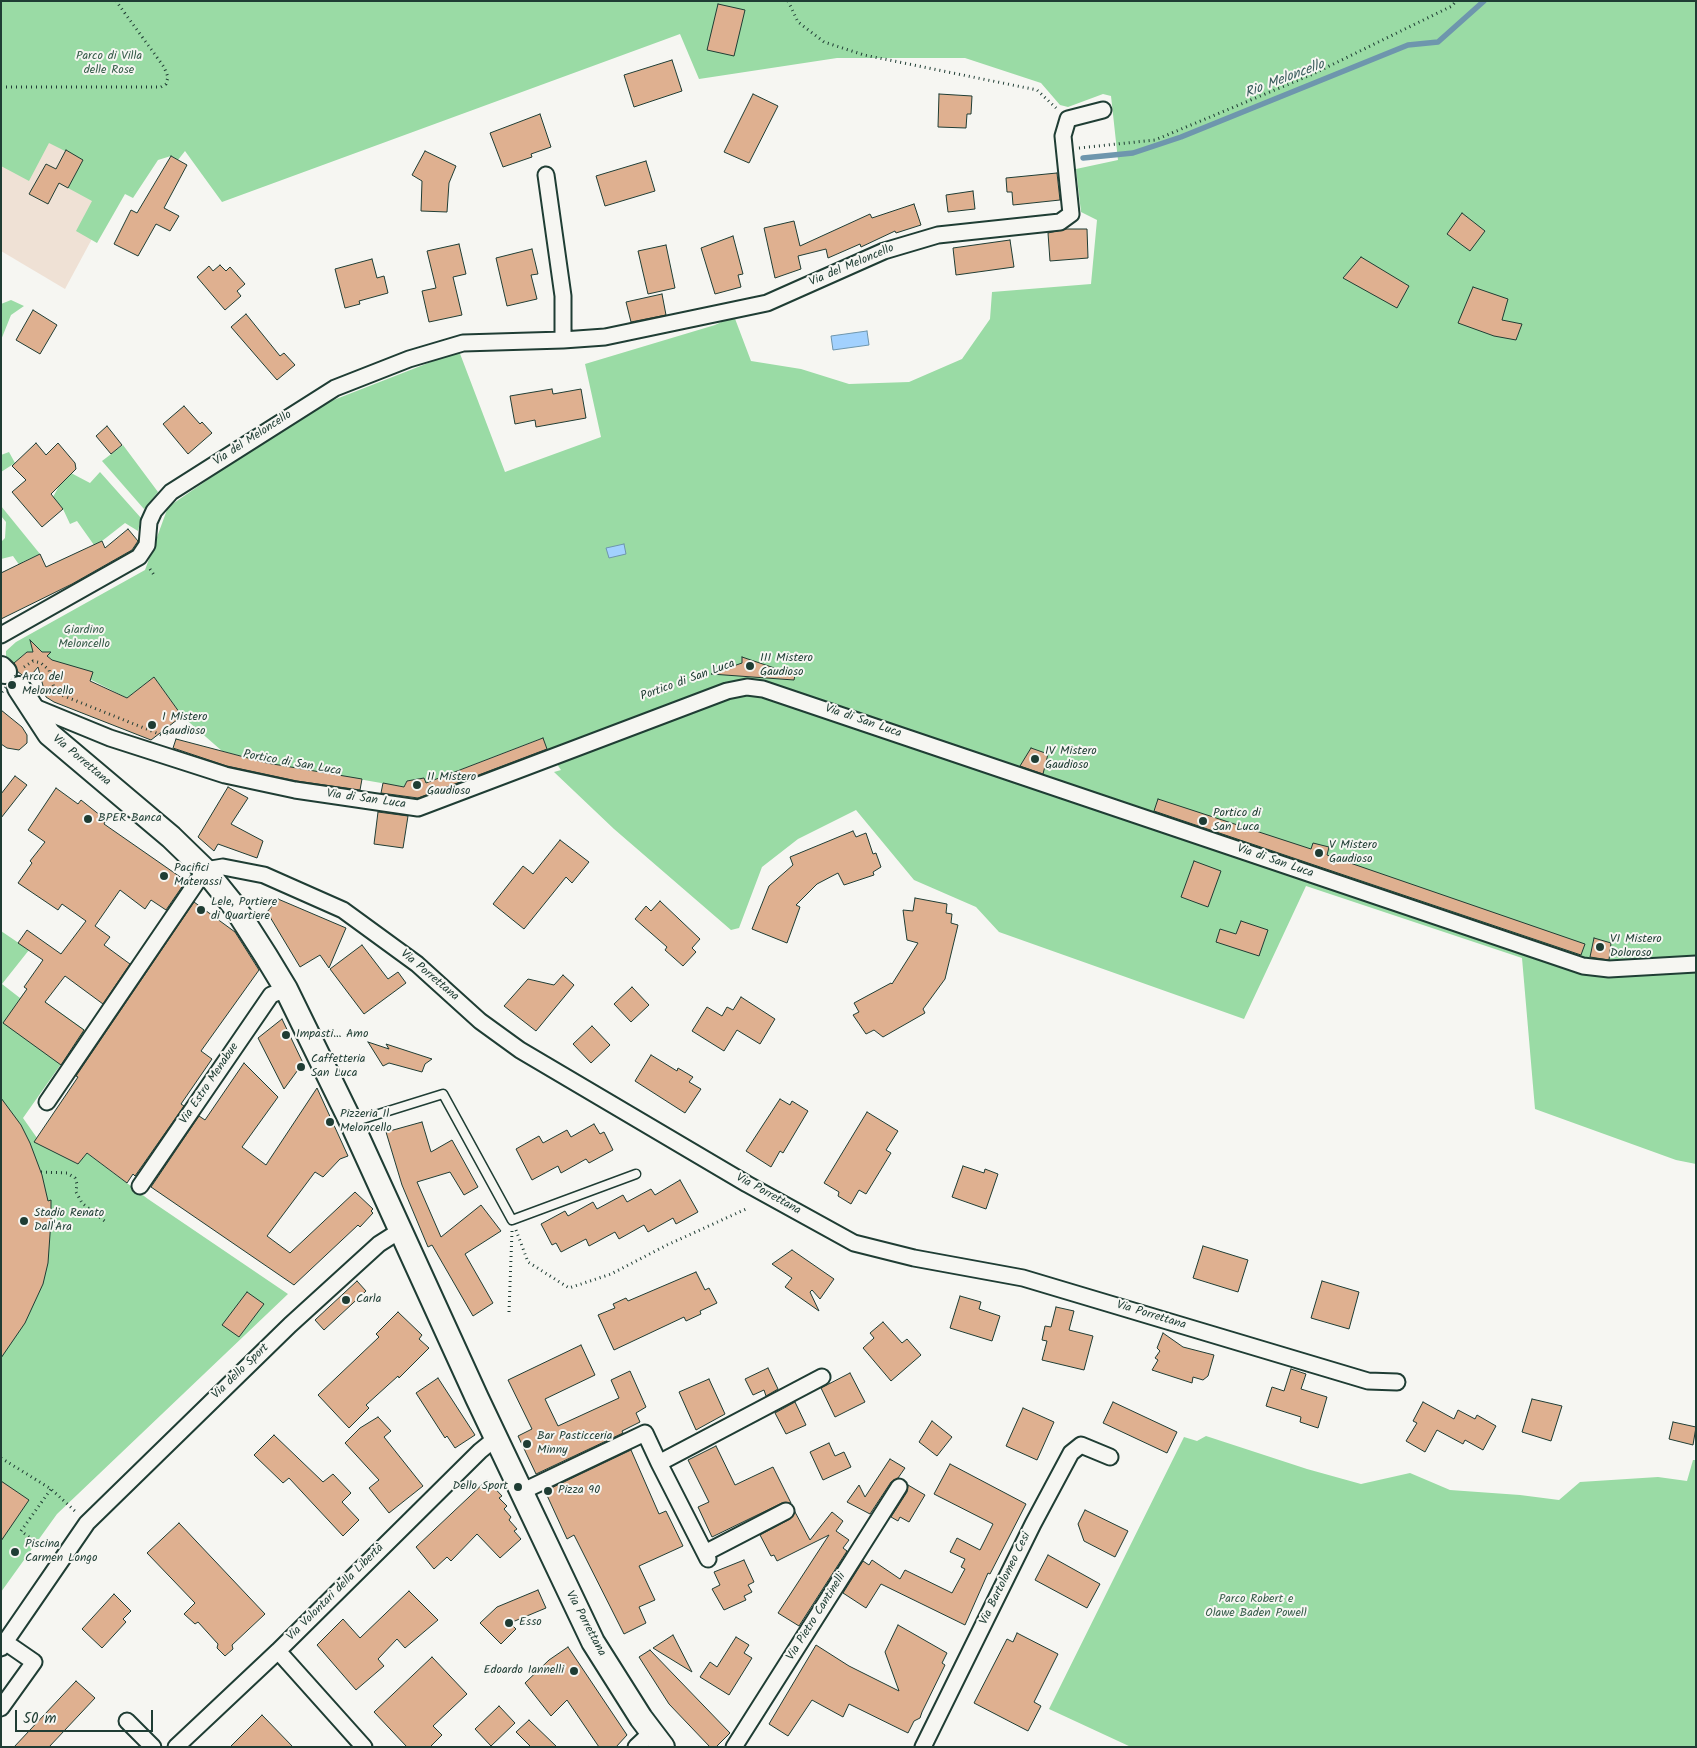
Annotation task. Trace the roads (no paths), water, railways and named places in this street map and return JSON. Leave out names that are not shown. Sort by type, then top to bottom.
[{"type":"main road","name":"Via Porrettana","points":[[9,679],[32,706],[49,734],[171,837],[205,870],[245,921],[286,989],[352,1122],[521,1492],[593,1642],[650,1742]]},
{"type":"street","name":"Via del Meloncello","points":[[1,634],[139,558],[147,545],[149,522],[154,512],[171,492],[335,388],[409,359],[463,343],[605,337],[767,303],[884,251],[938,235],[1060,222],[1071,214],[1071,197],[1063,136],[1068,119],[1103,110]]},
{"type":"street","points":[[546,175],[563,296],[563,340]]},
{"type":"street","name":"Via di San Luca","points":[[32,706],[110,738],[225,774],[296,790],[418,808],[727,691],[747,687],[763,688],[1583,966],[1609,969],[1696,964]]},
{"type":"street","name":"Via Porrettana","points":[[205,870],[223,866],[264,875],[343,910],[417,964],[480,1021],[520,1050],[747,1184],[854,1242],[914,1258],[1023,1278],[1368,1381],[1397,1382]]},
{"type":"street","points":[[48,1102],[205,870]]},
{"type":"street","name":"Via Estro Menabue","points":[[140,1186],[271,995],[286,989]]},
{"type":"street","name":"Via dello Sport","points":[[1,1708],[34,1662],[3,1645],[87,1523],[290,1325],[379,1244],[401,1230]]},
{"type":"street","points":[[659,1463],[822,1377]]},
{"type":"street","points":[[521,1492],[645,1433],[706,1556],[786,1511]]},
{"type":"street","name":"Via Volontari della Libertà","points":[[176,1747],[278,1651],[480,1451],[496,1438]]},
{"type":"street","name":"Via Bartolomeo Cesi","points":[[923,1747],[1033,1524],[1071,1453],[1081,1445],[1110,1457]]},
{"type":"street","name":"Via Pietro Cantinelli","points":[[734,1747],[899,1487]]},
{"type":"street","points":[[278,1651],[364,1747]]},
{"type":"street","points":[[127,1721],[152,1747]]},
{"type":"lane","points":[[352,1122],[443,1094],[512,1220],[636,1174]]},
{"type":"water","points":[[867,331],[869,345],[833,350],[831,336]]},
{"type":"water","points":[[624,544],[626,554],[609,558],[606,548]]},
{"type":"waterway","name":"Rio Meloncello","points":[[1083,158],[1133,153],[1181,137],[1408,45],[1438,42],[1484,1]]},
{"type":"place","name":"III Mistero Gaudioso","points":[[750,666]]},
{"type":"place","name":"Arco del Meloncello","points":[[12,685]]},
{"type":"place","name":"I Mistero Gaudioso","points":[[152,725]]},
{"type":"place","name":"IV Mistero Gaudioso","points":[[1035,759]]},
{"type":"place","name":"II Mistero Gaudioso","points":[[417,785]]},
{"type":"place","name":"BPER Banca","points":[[88,819]]},
{"type":"place","name":"Portico di San Luca","points":[[1203,821]]},
{"type":"place","name":"V Mistero Gaudioso","points":[[1319,853]]},
{"type":"place","name":"Pacifici Materassi","points":[[164,876]]},
{"type":"place","name":"Lele, Portiere di Quartiere","points":[[201,910]]},
{"type":"place","name":"VI Mistero Doloroso","points":[[1600,947]]},
{"type":"place","name":"Impasti… Amo","points":[[286,1035]]},
{"type":"place","name":"Caffetteria San Luca","points":[[301,1067]]},
{"type":"place","name":"Pizzeria Il Meloncello","points":[[330,1122]]},
{"type":"place","name":"Stadio Renato Dall'Ara","points":[[24,1221]]},
{"type":"place","name":"Carla","points":[[346,1300]]},
{"type":"place","name":"Bar Pasticceria Minny","points":[[527,1444]]},
{"type":"place","name":"Dello Sport","points":[[518,1487]]},
{"type":"place","name":"Pizza 90","points":[[548,1491]]},
{"type":"place","name":"Piscina Carmen Longo","points":[[15,1552]]},
{"type":"place","name":"Esso","points":[[509,1623]]},
{"type":"place","name":"Edoardo Iannelli","points":[[574,1671]]},
{"type":"park label","name":"Parco di Villa delle Rose","points":[[109,64]]},
{"type":"park label","name":"Giardino Meloncello","points":[[84,638]]},
{"type":"park label","name":"Parco Robert e Olawe Baden Powell","points":[[1256,1607]]}]
